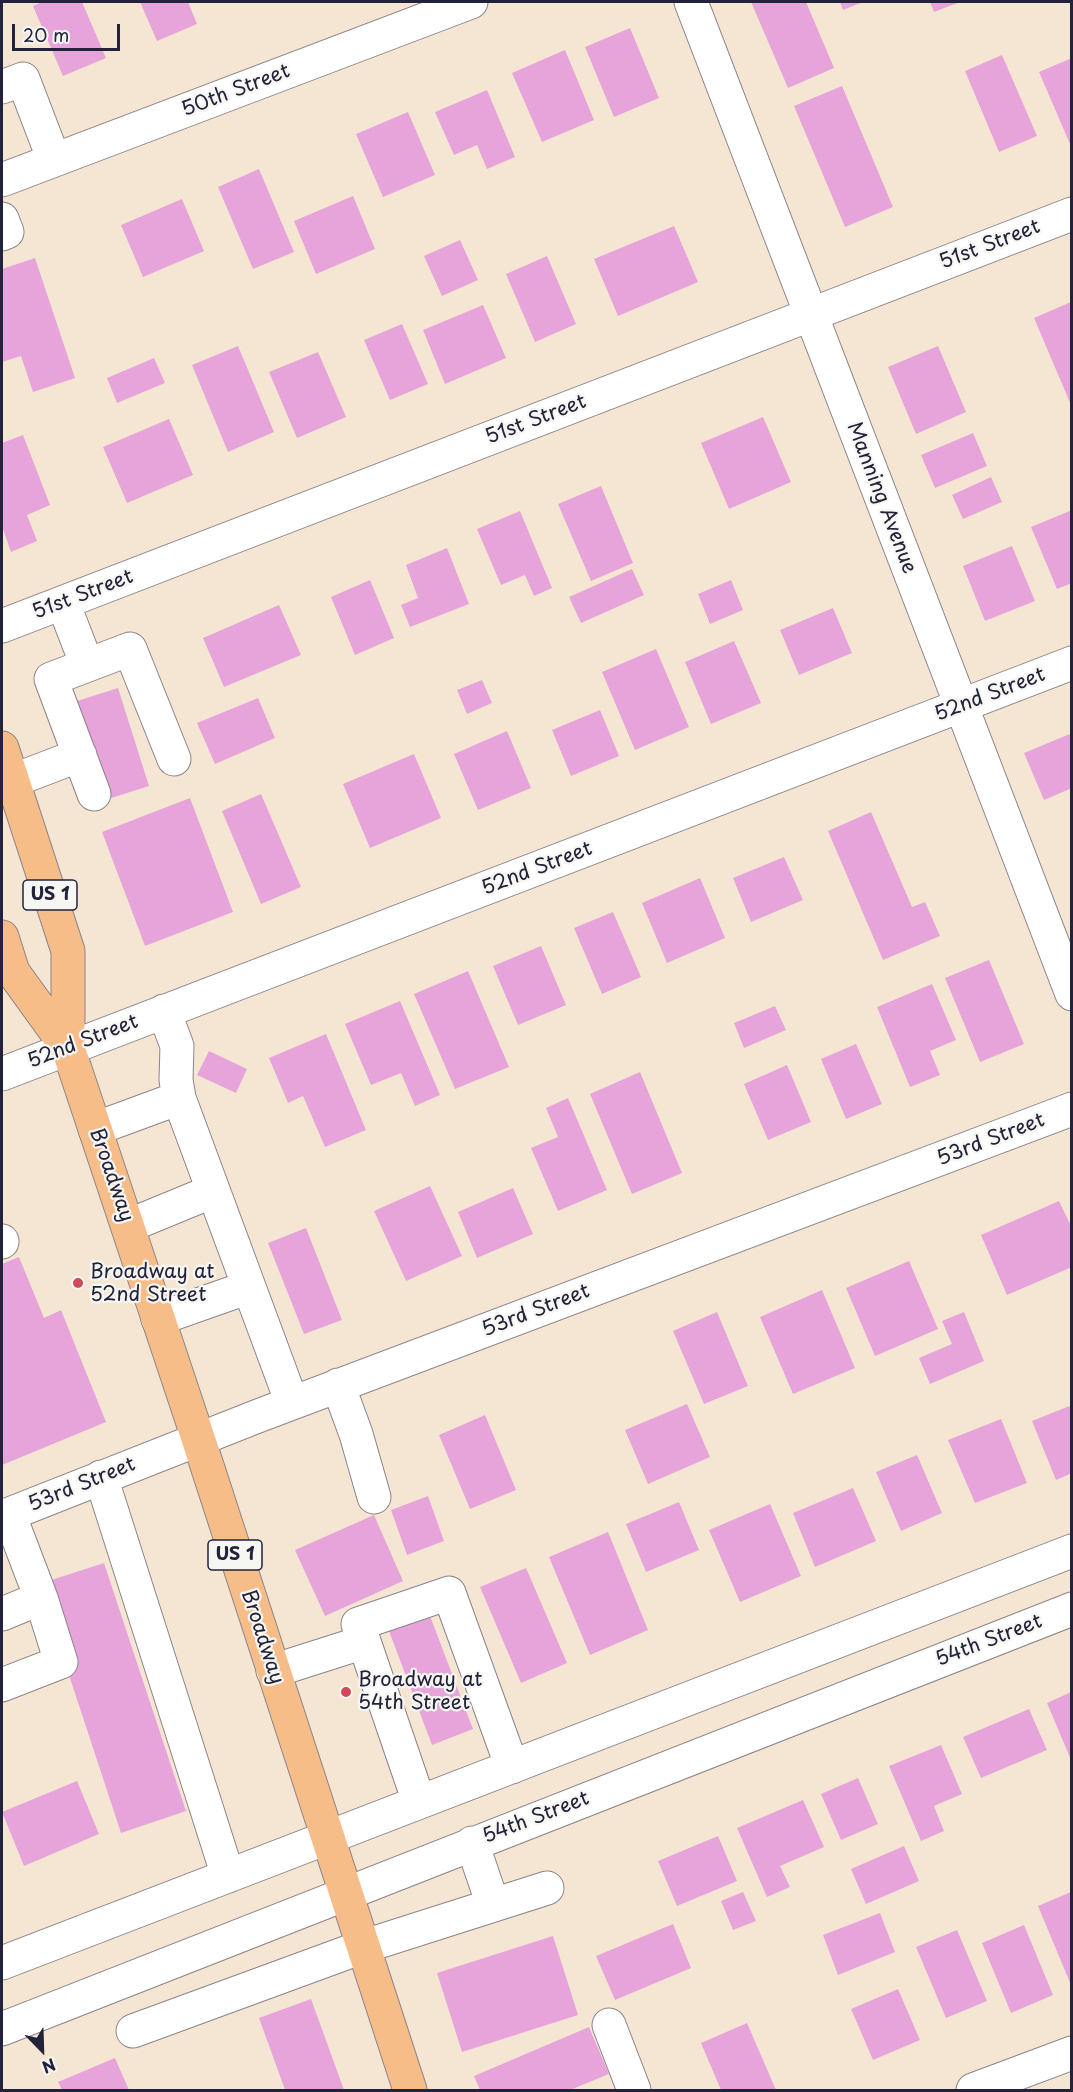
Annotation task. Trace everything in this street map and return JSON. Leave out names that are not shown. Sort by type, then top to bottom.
[{"type":"main road","name":"Broadway","points":[[2,748],[69,951],[68,1048]]},
{"type":"main road","name":"Broadway","points":[[2,937],[13,972],[68,1048],[198,1438],[344,1894],[410,2091]]},
{"type":"street","name":"50th Street","points":[[2,180],[471,2]]},
{"type":"street","name":"Manning Avenue","points":[[691,2],[1071,994]]},
{"type":"street","points":[[2,87],[23,79],[54,160]]},
{"type":"street","name":"51st Street","points":[[2,626],[1071,214]]},
{"type":"street","points":[[2,219],[7,232],[2,234]]},
{"type":"street","points":[[63,603],[87,665]]},
{"type":"street","points":[[94,794],[51,679],[130,649],[174,759]]},
{"type":"street","name":"52nd Street","points":[[2,1074],[1071,663]]},
{"type":"street","points":[[12,780],[80,755]]},
{"type":"street","points":[[164,1011],[177,1046],[176,1080],[180,1098],[292,1403]]},
{"type":"street","points":[[95,1129],[180,1098]]},
{"type":"street","name":"53rd Street","points":[[5,1515],[198,1438],[1071,1109]]},
{"type":"street","points":[[128,1226],[213,1191]]},
{"type":"street","points":[[158,1319],[249,1287]]},
{"type":"street","points":[[338,1385],[356,1434],[374,1497]]},
{"type":"street","points":[[101,1477],[228,1876]]},
{"type":"street","points":[[2,1685],[60,1662],[41,1598],[5,1515]]},
{"type":"street","points":[[2,1963],[1071,1551]]},
{"type":"street","points":[[419,1802],[358,1624],[449,1593],[512,1767]]},
{"type":"street","points":[[2,1614],[41,1598]]},
{"type":"street","name":"54th Street","points":[[2,2029],[1071,1609]]},
{"type":"street","points":[[273,1671],[364,1642]]},
{"type":"street","points":[[472,1844],[493,1905]]},
{"type":"street","points":[[133,2031],[362,1947],[547,1888]]},
{"type":"street","points":[[162,1966],[181,2013]]},
{"type":"street","points":[[609,2025],[634,2091]]},
{"type":"street","points":[[973,2091],[1071,2053]]},
{"type":"building","points":[[42,2],[82,2],[106,58],[63,76],[33,6]]},
{"type":"building","points":[[140,2],[188,2],[197,24],[157,41]]},
{"type":"building","points":[[751,2],[806,2],[834,68],[788,88]]},
{"type":"building","points":[[840,2],[863,2],[843,10]]},
{"type":"building","points":[[930,2],[960,2],[934,12]]},
{"type":"building","points":[[630,28],[659,98],[614,117],[585,47]]},
{"type":"building","points":[[565,50],[594,120],[542,142],[512,73]]},
{"type":"building","points":[[1002,55],[1037,136],[999,152],[965,71]]},
{"type":"building","points":[[1072,58],[1072,144],[1070,144],[1039,72]]},
{"type":"building","points":[[842,86],[893,207],[845,227],[794,106]]},
{"type":"building","points":[[487,90],[515,157],[487,169],[477,145],[454,155],[435,112]]},
{"type":"building","points":[[408,112],[435,175],[383,197],[356,134]]},
{"type":"building","points":[[259,169],[294,252],[253,269],[218,187]]},
{"type":"building","points":[[353,196],[375,249],[316,274],[294,221]]},
{"type":"building","points":[[182,199],[204,251],[143,277],[121,225]]},
{"type":"building","points":[[674,226],[698,282],[618,316],[594,259]]},
{"type":"building","points":[[460,240],[478,280],[442,296],[424,256]]},
{"type":"building","points":[[547,256],[576,324],[535,342],[506,274]]},
{"type":"building","points":[[35,258],[75,378],[33,392],[21,356],[2,362],[2,269]]},
{"type":"building","points":[[1071,302],[1071,405],[1034,318]]},
{"type":"building","points":[[483,305],[506,358],[445,384],[423,330]]},
{"type":"building","points":[[402,324],[428,384],[390,400],[364,340]]},
{"type":"building","points":[[238,346],[274,432],[228,452],[192,365]]},
{"type":"building","points":[[938,346],[966,412],[916,434],[888,367]]},
{"type":"building","points":[[318,352],[346,417],[297,438],[269,372]]},
{"type":"building","points":[[154,358],[165,383],[117,403],[107,378]]},
{"type":"building","points":[[763,417],[791,482],[729,509],[701,443]]},
{"type":"building","points":[[169,419],[193,475],[127,503],[103,447]]},
{"type":"building","points":[[973,433],[987,466],[935,488],[921,455]]},
{"type":"building","points":[[23,435],[50,505],[27,515],[37,541],[11,552],[2,526],[2,443]]},
{"type":"building","points":[[991,477],[1002,502],[963,519],[952,495]]},
{"type":"building","points":[[601,486],[633,563],[591,581],[558,504]]},
{"type":"building","points":[[1072,510],[1072,583],[1057,589],[1031,527]]},
{"type":"building","points":[[520,511],[552,588],[534,596],[525,575],[501,585],[477,529]]},
{"type":"building","points":[[1012,546],[1035,601],[985,621],[963,566]]},
{"type":"building","points":[[447,548],[469,604],[410,627],[401,605],[418,598],[406,565]]},
{"type":"building","points":[[632,569],[644,595],[581,623],[569,597]]},
{"type":"building","points":[[370,580],[394,638],[355,655],[331,597]]},
{"type":"building","points":[[731,580],[743,610],[710,624],[698,594]]},
{"type":"building","points":[[279,605],[301,655],[224,687],[203,638]]},
{"type":"building","points":[[833,608],[852,653],[799,675],[780,630]]},
{"type":"building","points":[[734,641],[761,703],[711,724],[685,662]]},
{"type":"building","points":[[656,649],[689,727],[635,750],[602,672]]},
{"type":"building","points":[[482,680],[492,703],[467,714],[457,690]]},
{"type":"building","points":[[118,688],[149,786],[105,800],[74,702]]},
{"type":"building","points":[[258,698],[275,738],[215,764],[197,723]]},
{"type":"building","points":[[600,710],[619,756],[571,776],[552,730]]},
{"type":"building","points":[[507,731],[531,788],[478,810],[454,754]]},
{"type":"building","points":[[1072,733],[1072,788],[1044,800],[1024,753]]},
{"type":"building","points":[[414,754],[441,818],[370,848],[343,784]]},
{"type":"building","points":[[261,794],[301,887],[261,904],[222,811]]},
{"type":"building","points":[[190,798],[233,912],[145,946],[102,832]]},
{"type":"building","points":[[871,812],[912,907],[925,902],[940,936],[883,960],[828,831]]},
{"type":"building","points":[[784,857],[803,900],[751,922],[733,878]]},
{"type":"building","points":[[700,878],[725,938],[667,963],[642,903]]},
{"type":"building","points":[[613,912],[641,977],[602,994],[574,928]]},
{"type":"building","points":[[541,946],[566,1005],[518,1025],[493,966]]},
{"type":"building","points":[[989,960],[1024,1044],[980,1062],[945,978]]},
{"type":"building","points":[[468,971],[509,1067],[455,1089],[414,994]]},
{"type":"building","points":[[932,984],[956,1040],[930,1051],[940,1075],[910,1087],[877,1007]]},
{"type":"building","points":[[400,1001],[440,1095],[415,1106],[401,1073],[371,1085],[345,1024]]},
{"type":"building","points":[[775,1006],[786,1030],[744,1048],[734,1023]]},
{"type":"building","points":[[326,1034],[366,1130],[325,1147],[303,1096],[288,1103],[269,1058]]},
{"type":"building","points":[[856,1044],[882,1104],[846,1119],[821,1059]]},
{"type":"building","points":[[209,1051],[247,1069],[236,1093],[197,1075]]},
{"type":"building","points":[[787,1065],[811,1122],[768,1140],[744,1084]]},
{"type":"building","points":[[640,1072],[682,1173],[632,1194],[590,1094]]},
{"type":"building","points":[[568,1098],[607,1190],[558,1211],[531,1148],[558,1137],[546,1108]]},
{"type":"building","points":[[430,1186],[462,1256],[406,1281],[374,1211]]},
{"type":"building","points":[[513,1188],[533,1234],[477,1258],[458,1212]]},
{"type":"building","points":[[1059,1201],[1072,1228],[1072,1267],[1007,1295],[981,1235]]},
{"type":"building","points":[[306,1228],[342,1320],[304,1334],[268,1243]]},
{"type":"building","points":[[19,1257],[44,1318],[61,1310],[106,1422],[2,1465],[2,1264]]},
{"type":"building","points":[[909,1261],[938,1329],[875,1356],[846,1288]]},
{"type":"building","points":[[822,1290],[855,1368],[793,1394],[760,1317]]},
{"type":"building","points":[[717,1312],[748,1386],[704,1404],[673,1331]]},
{"type":"building","points":[[964,1312],[984,1361],[930,1384],[919,1358],[952,1344],[942,1321]]},
{"type":"building","points":[[687,1404],[710,1457],[648,1484],[625,1430]]},
{"type":"building","points":[[1072,1405],[1072,1473],[1056,1480],[1032,1421]]},
{"type":"building","points":[[485,1415],[516,1490],[470,1509],[439,1435]]},
{"type":"building","points":[[1001,1419],[1027,1483],[975,1503],[948,1440]]},
{"type":"building","points":[[917,1455],[942,1513],[901,1531],[876,1472]]},
{"type":"building","points":[[853,1488],[876,1541],[815,1567],[793,1513]]},
{"type":"building","points":[[428,1496],[444,1541],[407,1555],[391,1510]]},
{"type":"building","points":[[679,1502],[699,1550],[646,1572],[626,1524]]},
{"type":"building","points":[[770,1504],[801,1576],[740,1602],[709,1530]]},
{"type":"building","points":[[374,1515],[403,1581],[325,1616],[295,1550]]},
{"type":"building","points":[[608,1532],[648,1630],[590,1655],[549,1557]]},
{"type":"building","points":[[104,1563],[186,1811],[121,1833],[39,1584]]},
{"type":"building","points":[[526,1568],[567,1663],[521,1683],[480,1587]]},
{"type":"building","points":[[430,1616],[473,1729],[432,1745],[389,1631]]},
{"type":"building","points":[[1071,1692],[1071,1760],[1047,1703]]},
{"type":"building","points":[[1029,1709],[1047,1750],[981,1778],[963,1737]]},
{"type":"building","points":[[941,1745],[962,1794],[934,1806],[944,1831],[921,1841],[889,1766]]},
{"type":"building","points":[[858,1778],[878,1824],[841,1840],[821,1794]]},
{"type":"building","points":[[77,1781],[99,1834],[24,1866],[2,1812]]},
{"type":"building","points":[[803,1800],[824,1847],[780,1866],[790,1887],[767,1897],[737,1828]]},
{"type":"building","points":[[718,1836],[737,1881],[677,1906],[658,1861]]},
{"type":"building","points":[[904,1846],[919,1881],[866,1904],[851,1869]]},
{"type":"building","points":[[743,1892],[756,1921],[733,1930],[721,1901]]},
{"type":"building","points":[[1071,1892],[1071,1985],[1038,1906]]},
{"type":"building","points":[[880,1913],[895,1952],[838,1975],[823,1935]]},
{"type":"building","points":[[673,1924],[691,1968],[615,2000],[596,1956]]},
{"type":"building","points":[[1024,1925],[1053,1995],[1011,2013],[982,1943]]},
{"type":"building","points":[[957,1930],[987,2001],[946,2018],[916,1947]]},
{"type":"building","points":[[553,1936],[578,2015],[462,2052],[437,1973]]},
{"type":"building","points":[[898,1989],[920,2040],[873,2060],[851,2009]]},
{"type":"building","points":[[311,1999],[344,2090],[285,2090],[259,2018]]},
{"type":"building","points":[[747,2023],[776,2090],[721,2090],[701,2043]]},
{"type":"building","points":[[589,2027],[609,2074],[570,2090],[480,2090],[474,2076]]},
{"type":"building","points":[[115,2058],[129,2090],[62,2090],[58,2082]]},
{"type":"place","name":"Broadway at 52nd Street","points":[[78,1283]]},
{"type":"place","name":"Broadway at 54th Street","points":[[346,1692]]}]
